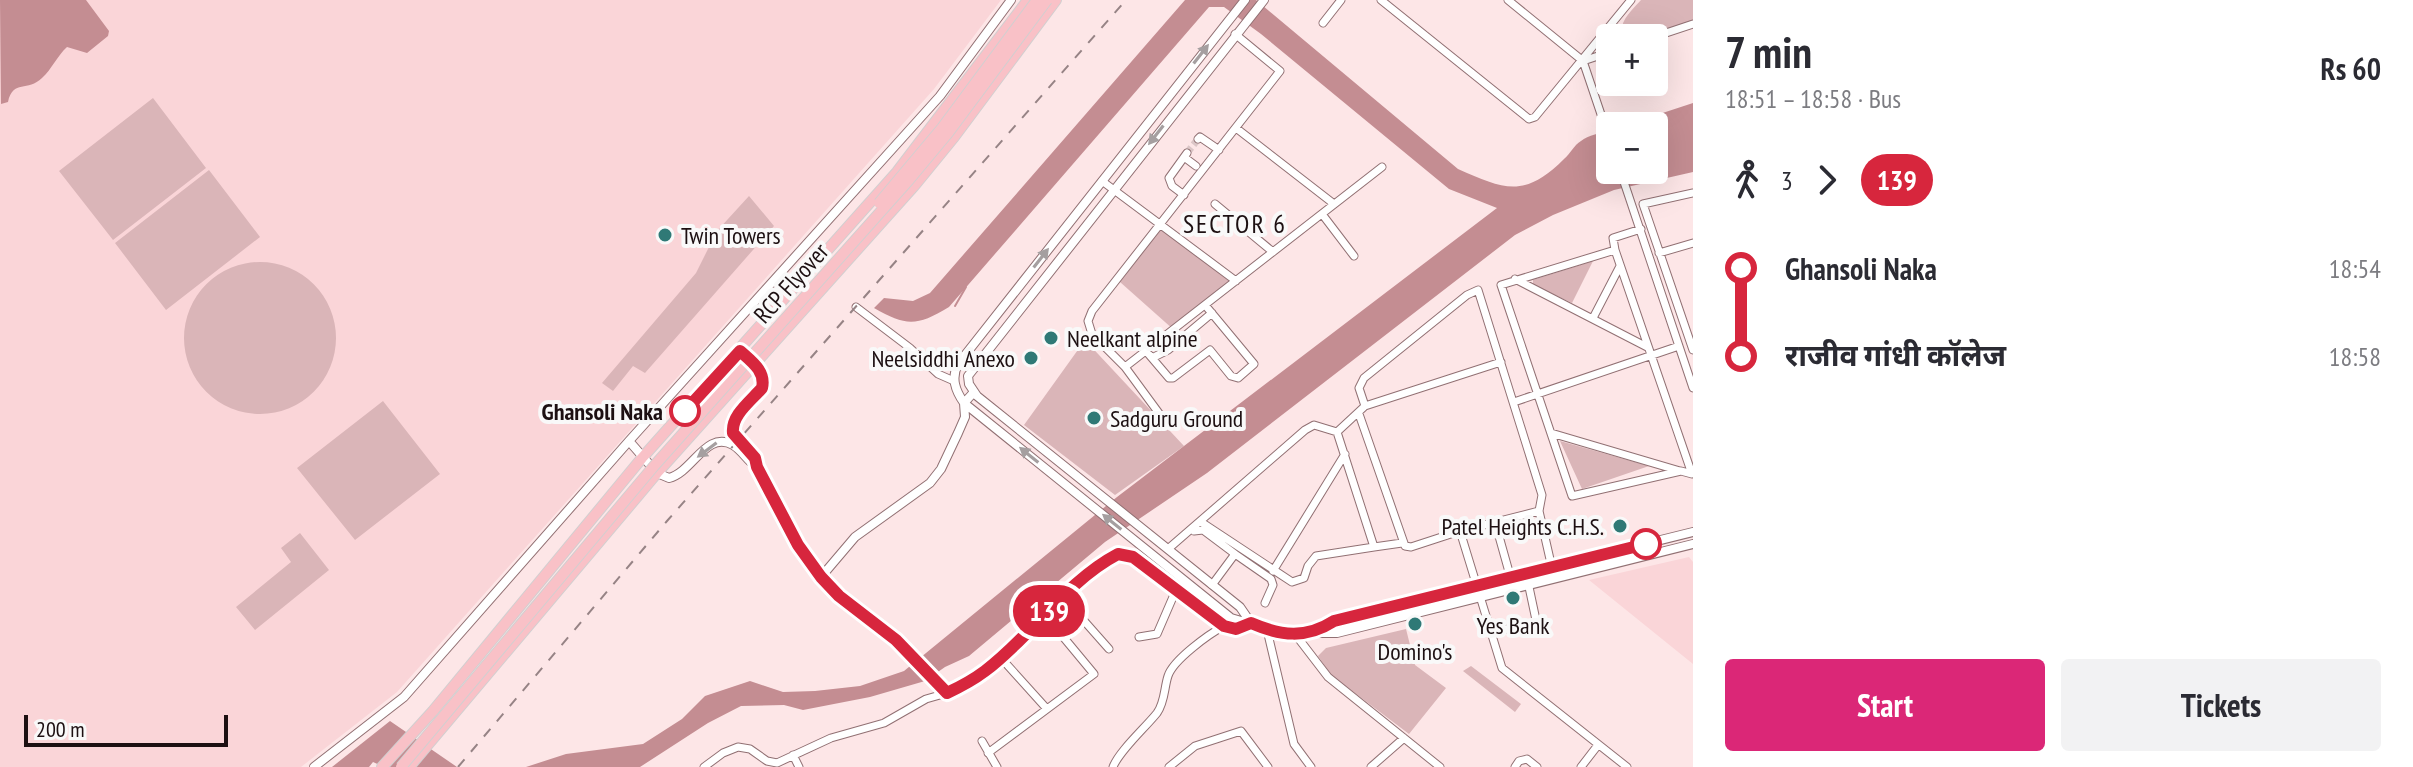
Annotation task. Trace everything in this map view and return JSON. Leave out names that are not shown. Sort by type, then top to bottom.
[{"type":"main road","points":[[382,767],[642,458],[897,172],[1028,0]]},
{"type":"main road","name":"RCP Flyover","points":[[391,767],[438,715],[649,461],[903,176],[1037,0]]},
{"type":"main road","name":"RCP Flyover","points":[[401,767],[654,466],[908,181],[948,133],[1047,0]]},
{"type":"main road","points":[[409,767],[657,473],[914,186],[1056,0]]},
{"type":"street","points":[[314,767],[404,697],[629,441],[940,96],[1011,0]]},
{"type":"street","points":[[821,577],[855,537],[918,493],[935,476],[949,454],[965,417],[964,403],[954,381],[958,364],[1245,0]]},
{"type":"street","points":[[1251,623],[1240,607],[974,392],[968,380],[970,372],[1264,0]]},
{"type":"street","points":[[1323,23],[1341,0]]},
{"type":"street","points":[[1381,0],[1529,119],[1535,117],[1631,0]]},
{"type":"street","points":[[1508,0],[1583,61],[1600,112]]},
{"type":"street","points":[[1668,32],[1693,24]]},
{"type":"street","points":[[1161,416],[1125,367],[1092,334],[1088,321],[1092,311],[1280,71],[1237,32]]},
{"type":"street","points":[[1583,61],[1596,57]]},
{"type":"street","points":[[1236,128],[1334,204]]},
{"type":"street","points":[[1198,139],[1200,137],[1219,150]]},
{"type":"street","points":[[1184,195],[1169,181],[1185,155],[1196,166]]},
{"type":"street","points":[[1125,367],[1149,354],[1205,305],[1382,167]]},
{"type":"street","points":[[1102,181],[1236,281]]},
{"type":"street","points":[[1625,184],[1693,387]]},
{"type":"street","points":[[1693,193],[1643,204],[1691,335],[1693,350]]},
{"type":"street","points":[[1215,204],[1273,252]]},
{"type":"street","points":[[1322,214],[1354,256]]},
{"type":"street","points":[[1641,229],[1613,238],[1615,250],[1692,474]]},
{"type":"street","points":[[1650,257],[1693,243]]},
{"type":"street","points":[[1615,250],[1515,279],[1504,283],[1501,289],[1572,496],[1681,471]]},
{"type":"street","points":[[1593,318],[1620,266]]},
{"type":"street","points":[[1515,279],[1647,347]]},
{"type":"street","points":[[1365,406],[1359,388],[1364,378],[1467,295],[1478,290],[1542,495],[1539,511],[1552,568]]},
{"type":"street","points":[[1149,354],[1165,375],[1173,378],[1210,350],[1231,376],[1238,378],[1254,364],[1205,305]]},
{"type":"street","points":[[856,307],[910,348],[938,374],[954,381]]},
{"type":"street","points":[[1149,354],[1168,350],[1212,313]]},
{"type":"street","points":[[1514,402],[1651,356],[1691,335]]},
{"type":"street","points":[[740,351],[762,375],[762,388],[734,420],[733,433],[755,458],[798,545],[839,596],[913,657],[948,695]]},
{"type":"street","points":[[1337,432],[1365,406],[1501,362]]},
{"type":"street","points":[[964,403],[974,392]]},
{"type":"street","points":[[964,403],[1231,618],[1267,630],[1295,634],[1318,631],[1337,633],[1693,544]]},
{"type":"street","points":[[1359,414],[1402,543]]},
{"type":"street","points":[[1168,549],[1305,430],[1314,425],[1337,432]]},
{"type":"street","points":[[1337,432],[1374,547]]},
{"type":"street","points":[[1551,433],[1692,474]]},
{"type":"street","points":[[629,441],[657,473],[669,478],[677,476],[712,443],[719,442],[732,445],[757,467]]},
{"type":"street","points":[[1273,571],[1345,454]]},
{"type":"street","points":[[1201,522],[1292,582],[1308,574],[1308,566],[1316,556],[1402,543],[1411,547],[1539,511]]},
{"type":"street","points":[[1495,522],[1511,579]]},
{"type":"street","points":[[1186,538],[1195,531],[1203,530],[1272,580],[1273,585],[1265,603]]},
{"type":"street","points":[[1460,531],[1483,598],[1498,660],[1508,675],[1627,767]]},
{"type":"street","points":[[1318,631],[1334,621],[1693,532]]},
{"type":"street","points":[[1147,550],[1156,540]]},
{"type":"street","points":[[704,767],[723,753],[738,747],[750,749],[773,763],[831,738],[884,723],[926,699],[948,695],[1001,658],[1063,597],[1102,563],[1118,554],[1133,557],[1224,626],[1236,629],[1251,623]]},
{"type":"street","points":[[1212,585],[1235,554]]},
{"type":"street","points":[[1491,632],[1534,624],[1536,620],[1529,587]]},
{"type":"street","points":[[1139,637],[1157,634],[1176,590]]},
{"type":"street","points":[[1063,597],[1109,649]]},
{"type":"street","points":[[988,753],[1094,674],[1045,615]]},
{"type":"street","points":[[1113,767],[1159,710],[1169,673],[1197,643],[1224,626]]},
{"type":"street","points":[[1267,630],[1294,744],[1311,767]]},
{"type":"street","points":[[1295,634],[1328,677],[1440,767]]},
{"type":"street","points":[[1001,658],[1047,709]]},
{"type":"street","points":[[1169,767],[1195,746],[1241,731],[1268,767]]},
{"type":"street","points":[[1371,767],[1404,738]]},
{"type":"street","points":[[982,741],[997,767]]},
{"type":"street","points":[[1581,767],[1598,745]]},
{"type":"street","points":[[793,755],[799,767]]},
{"type":"street","points":[[1515,767],[1519,761],[1527,759],[1537,767]]},
{"type":"shaded area","points":[[0,0],[1001,0],[934,89],[397,692],[301,767],[0,767]]},
{"type":"shaded area","points":[[0,0],[86,0],[109,31],[108,36],[87,53],[67,47],[42,78],[17,88],[8,102],[1,104]]},
{"type":"shaded area","points":[[1185,0],[1256,0],[1458,169],[1489,182],[1514,186],[1538,180],[1576,145],[1596,134],[1596,184],[1640,184],[1614,190],[1553,215],[1515,235],[1207,473],[1105,542],[969,656],[925,681],[870,697],[803,710],[784,705],[741,706],[708,723],[640,767],[526,767],[566,754],[643,744],[682,719],[705,696],[750,681],[783,692],[815,691],[860,686],[904,671],[1117,497],[1497,208],[1449,189],[1261,34],[1224,7],[1209,7],[949,307],[928,318],[911,322],[874,308],[884,298],[913,301],[930,293]]},
{"type":"shaded area","points":[[1641,0],[1693,0],[1693,21],[1668,29],[1668,24],[1623,24]]},
{"type":"shaded area","points":[[153,98],[206,168],[113,240],[59,171]]},
{"type":"shaded area","points":[[1693,103],[1693,172],[1668,178],[1666,112]]},
{"type":"shaded area","points":[[209,170],[260,237],[166,310],[115,243]]},
{"type":"shaded area","points":[[749,196],[774,226],[645,373],[633,366],[613,391],[602,383],[696,273],[717,231]]},
{"type":"shaded area","points":[[1161,229],[1233,283],[1174,330],[1120,282]]},
{"type":"shaded area","points":[[1593,261],[1572,303],[1533,285],[1533,280]]},
{"type":"shaded area","points":[[260,262],[289,268],[314,284],[330,309],[336,338],[330,367],[314,392],[289,408],[260,414],[231,408],[206,392],[190,367],[184,338],[190,309],[206,284],[231,268]]},
{"type":"shaded area","name":"Sadguru Ground","points":[[1085,340],[1184,446],[1115,495],[1024,425]]},
{"type":"shaded area","points":[[383,401],[440,474],[355,540],[297,468]]},
{"type":"shaded area","points":[[1560,441],[1649,466],[1582,489]]},
{"type":"shaded area","points":[[300,533],[329,570],[255,630],[236,607],[291,562],[281,548]]},
{"type":"shaded area","points":[[1689,557],[1693,562],[1693,664],[1589,580]]},
{"type":"shaded area","points":[[1406,629],[1415,665],[1446,688],[1409,734],[1331,675],[1318,656],[1326,648]]},
{"type":"shaded area","points":[[1471,666],[1521,704],[1515,712],[1463,671]]},
{"type":"shaded area","points":[[390,721],[457,767],[384,767],[373,762],[369,767],[332,767]]},
{"type":"waterway","points":[[955,306],[966,287]]},
{"type":"tunnel","points":[[1187,153],[1198,139]]},
{"type":"railway","points":[[458,767],[667,521],[1126,0]]},
{"type":"bus line","name":"139","points":[[685,411],[740,351],[758,368],[764,382],[762,388],[734,420],[733,433],[755,458],[798,545],[808,562],[839,596],[896,640],[947,693],[967,683],[1001,658],[1070,591],[1102,563],[1118,554],[1133,557],[1224,626],[1236,629],[1251,623],[1267,630],[1295,634],[1318,631],[1334,621],[1646,544]]},
{"type":"place","name":"Twin Towers","points":[[665,235]]},
{"type":"place","name":"Neelkant alpine","points":[[1051,338]]},
{"type":"place","name":"Neelsiddhi Anexo","points":[[1031,358]]},
{"type":"place","name":"Ghansoli Naka","points":[[685,411]]},
{"type":"place","name":"Sadguru Ground","points":[[1094,418]]},
{"type":"place","name":"Patel Heights C.H.S.","points":[[1620,526]]},
{"type":"place","name":"Yes Bank","points":[[1513,598]]},
{"type":"place","name":"Domino's","points":[[1415,624]]},
{"type":"district","name":"SECTOR 6","points":[[1235,223]]}]
